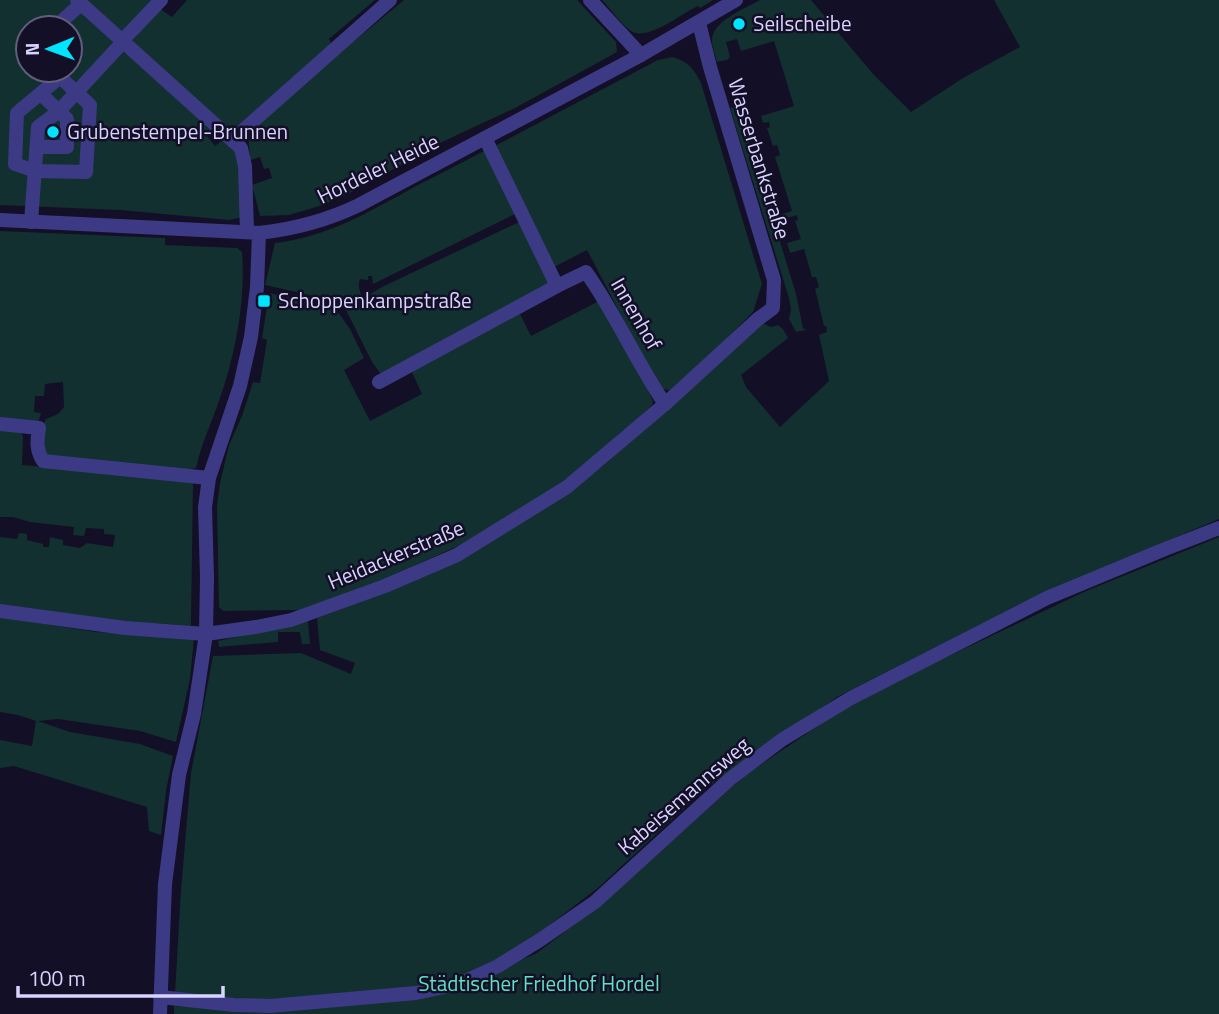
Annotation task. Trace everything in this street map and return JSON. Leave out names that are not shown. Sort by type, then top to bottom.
[{"type":"street","points":[[31,222],[38,127],[77,93],[161,0]]},
{"type":"street","points":[[232,140],[390,0]]},
{"type":"street","points":[[590,0],[641,55]]},
{"type":"street","name":"Hordeler Heide","points":[[0,220],[253,232],[293,228],[337,215],[641,55],[736,0]]},
{"type":"street","points":[[79,2],[241,148],[253,232],[257,287],[251,337],[240,386],[209,478],[205,507],[206,634],[194,714],[179,775],[165,884],[160,1014]]},
{"type":"street","name":"Wasserbankstraße","points":[[699,23],[774,280],[773,308]]},
{"type":"street","points":[[60,77],[90,105],[86,172],[35,172],[15,164],[17,113],[60,77]]},
{"type":"street","points":[[41,94],[67,119],[67,147],[86,172]]},
{"type":"street","points":[[67,124],[89,124]]},
{"type":"street","points":[[16,135],[67,147]]},
{"type":"street","points":[[485,138],[557,286]]},
{"type":"street","name":"Innenhof","points":[[379,382],[586,272],[604,297],[652,386],[665,404]]},
{"type":"street","name":"Heidackerstraße","points":[[0,611],[125,628],[206,634],[291,620],[385,586],[457,555],[567,487],[773,308]]},
{"type":"street","points":[[0,424],[39,428],[38,454],[43,461],[209,478]]},
{"type":"street","name":"Kabeisemannsweg","points":[[160,997],[270,1006],[416,993],[459,984],[540,940],[595,902],[730,779],[783,739],[850,698],[1047,598],[1219,528]]},
{"type":"green space","points":[[0,0],[70,0],[74,4],[61,14],[14,14],[14,84],[84,84],[84,14],[80,14],[82,12],[214,130],[207,136],[215,146],[225,138],[237,152],[243,217],[229,220],[120,210],[0,205]]},
{"type":"green space","points":[[85,0],[154,0],[122,33]]},
{"type":"green space","points":[[187,0],[375,0],[329,39],[332,45],[229,130],[130,43],[160,9],[172,17]]},
{"type":"green space","points":[[404,0],[577,0],[616,42],[617,52],[515,108],[442,142],[354,191],[323,205],[289,215],[260,216],[252,185],[272,178],[269,168],[264,169],[260,157],[250,160],[248,132]]},
{"type":"green space","points":[[602,0],[713,0],[700,8],[698,6],[691,9],[666,25],[640,33],[625,26]]},
{"type":"green space","points":[[760,0],[811,0],[873,74],[911,112],[963,78],[1020,47],[994,0],[1219,0],[1219,519],[1041,594],[837,697],[705,789],[599,887],[518,949],[466,975],[410,989],[333,996],[255,1000],[175,993],[191,773],[213,656],[301,653],[351,674],[355,663],[320,650],[317,618],[387,592],[576,486],[603,466],[760,322],[771,327],[778,325],[788,338],[741,375],[746,387],[780,427],[829,381],[819,335],[827,332],[815,289],[819,287],[816,277],[812,277],[804,249],[790,253],[787,243],[801,239],[795,221],[798,220],[797,215],[774,222],[796,294],[803,328],[806,330],[796,332],[789,319],[789,298],[730,108],[743,104],[751,119],[753,126],[745,129],[766,196],[773,195],[779,215],[792,211],[775,157],[780,155],[777,145],[773,146],[767,128],[770,127],[769,122],[763,123],[761,116],[794,106],[774,41],[741,51],[737,39],[726,42],[730,57],[717,62],[712,45],[713,33],[723,21]]},
{"type":"green space","points":[[672,57],[690,66],[701,83],[762,284],[753,312],[670,390],[660,389],[587,250],[554,267],[493,147],[658,60]]},
{"type":"green space","points":[[484,151],[515,214],[373,284],[372,276],[368,276],[368,280],[360,279],[361,294],[367,299],[370,294],[384,286],[519,222],[549,284],[387,372],[380,373],[344,306],[336,301],[265,285],[275,243],[313,235],[348,222]]},
{"type":"green space","points":[[0,231],[165,238],[165,245],[237,248],[242,252],[241,308],[234,347],[225,384],[196,468],[186,470],[49,458],[43,451],[44,423],[64,407],[63,382],[45,384],[44,396],[35,396],[34,412],[41,413],[38,423],[0,421]]},
{"type":"green space","points":[[269,293],[335,308],[350,329],[364,358],[344,370],[370,421],[422,394],[411,370],[519,312],[531,336],[599,301],[648,390],[652,405],[581,469],[534,502],[460,545],[367,587],[299,610],[223,611],[219,607],[217,506],[220,483],[229,445],[253,382],[260,383],[267,340],[262,338]]},
{"type":"green space","points":[[0,429],[21,432],[22,465],[193,482],[191,625],[136,623],[0,604],[0,537],[17,539],[19,533],[27,534],[27,540],[49,547],[50,537],[63,540],[63,545],[80,548],[87,543],[113,547],[115,535],[104,534],[104,529],[86,528],[84,536],[73,535],[74,527],[0,517]]},
{"type":"green space","name":"Städtischer Friedhof Hordel","points":[[1219,537],[1219,1014],[174,1014],[174,1006],[233,1009],[406,999],[537,953],[609,898],[744,776],[858,699],[1086,591]]},
{"type":"green space","points":[[0,617],[96,632],[194,638],[190,679],[176,742],[140,731],[58,719],[38,721],[70,732],[140,744],[173,756],[161,835],[149,831],[147,807],[14,766],[0,768],[0,740],[32,746],[36,721],[0,712]]},
{"type":"green space","points":[[308,621],[310,644],[302,644],[300,632],[278,632],[278,642],[219,647],[218,641]]},
{"type":"place","name":"Seilscheibe","points":[[739,24]]},
{"type":"place","name":"Grubenstempel-Brunnen","points":[[53,132]]},
{"type":"place","name":"Schoppenkampstraße","points":[[264,301]]}]
